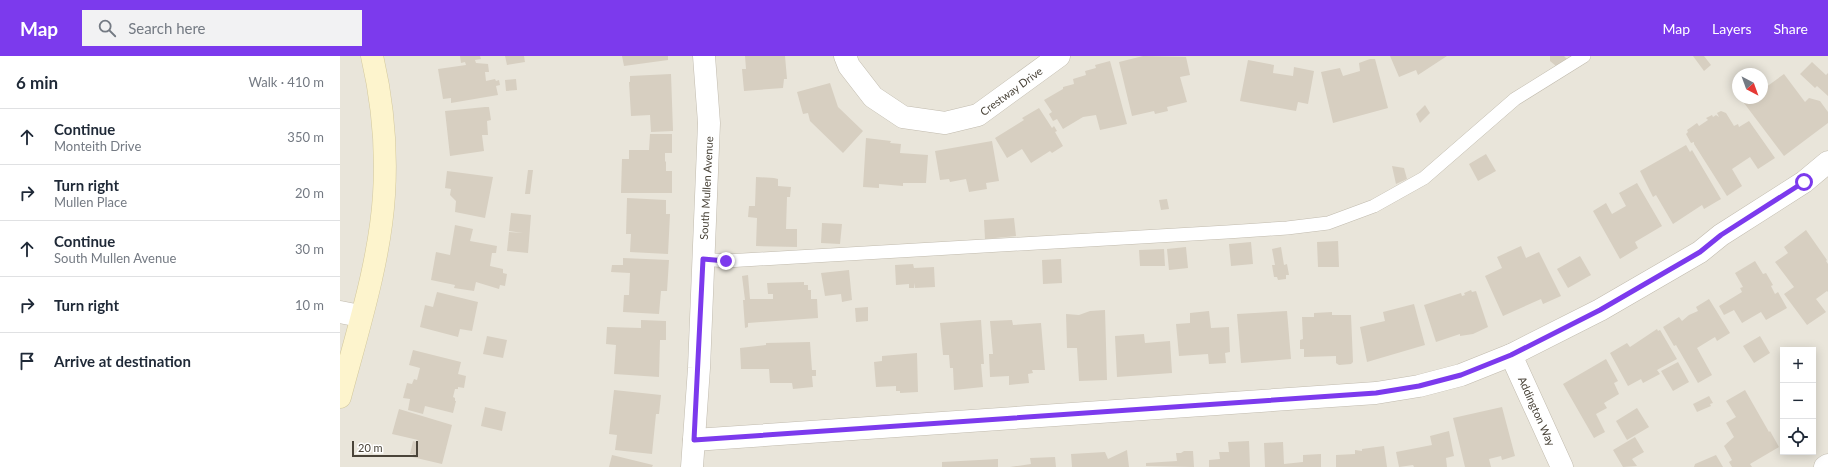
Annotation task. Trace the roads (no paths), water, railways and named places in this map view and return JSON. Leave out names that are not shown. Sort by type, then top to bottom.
[{"type":"street","points":[[340,397],[350,314],[376,256],[384,196],[385,138],[381,95],[372,56]]},
{"type":"street","name":"South Mullen Avenue","points":[[692,467],[699,368],[709,123],[704,56]]},
{"type":"street","name":"Crestway Drive","points":[[845,56],[849,66],[873,97],[903,117],[945,123],[978,115],[1059,56]]},
{"type":"street","points":[[694,440],[1376,393],[1419,386],[1461,375],[1511,355],[1600,310],[1700,252],[1721,235],[1804,182],[1828,162]]},
{"type":"street","name":"Addington Way","points":[[1511,355],[1562,467]]},
{"type":"lane","points":[[703,259],[726,261],[1129,238],[1287,228],[1328,223],[1374,206],[1424,178],[1515,99],[1584,56]]}]
